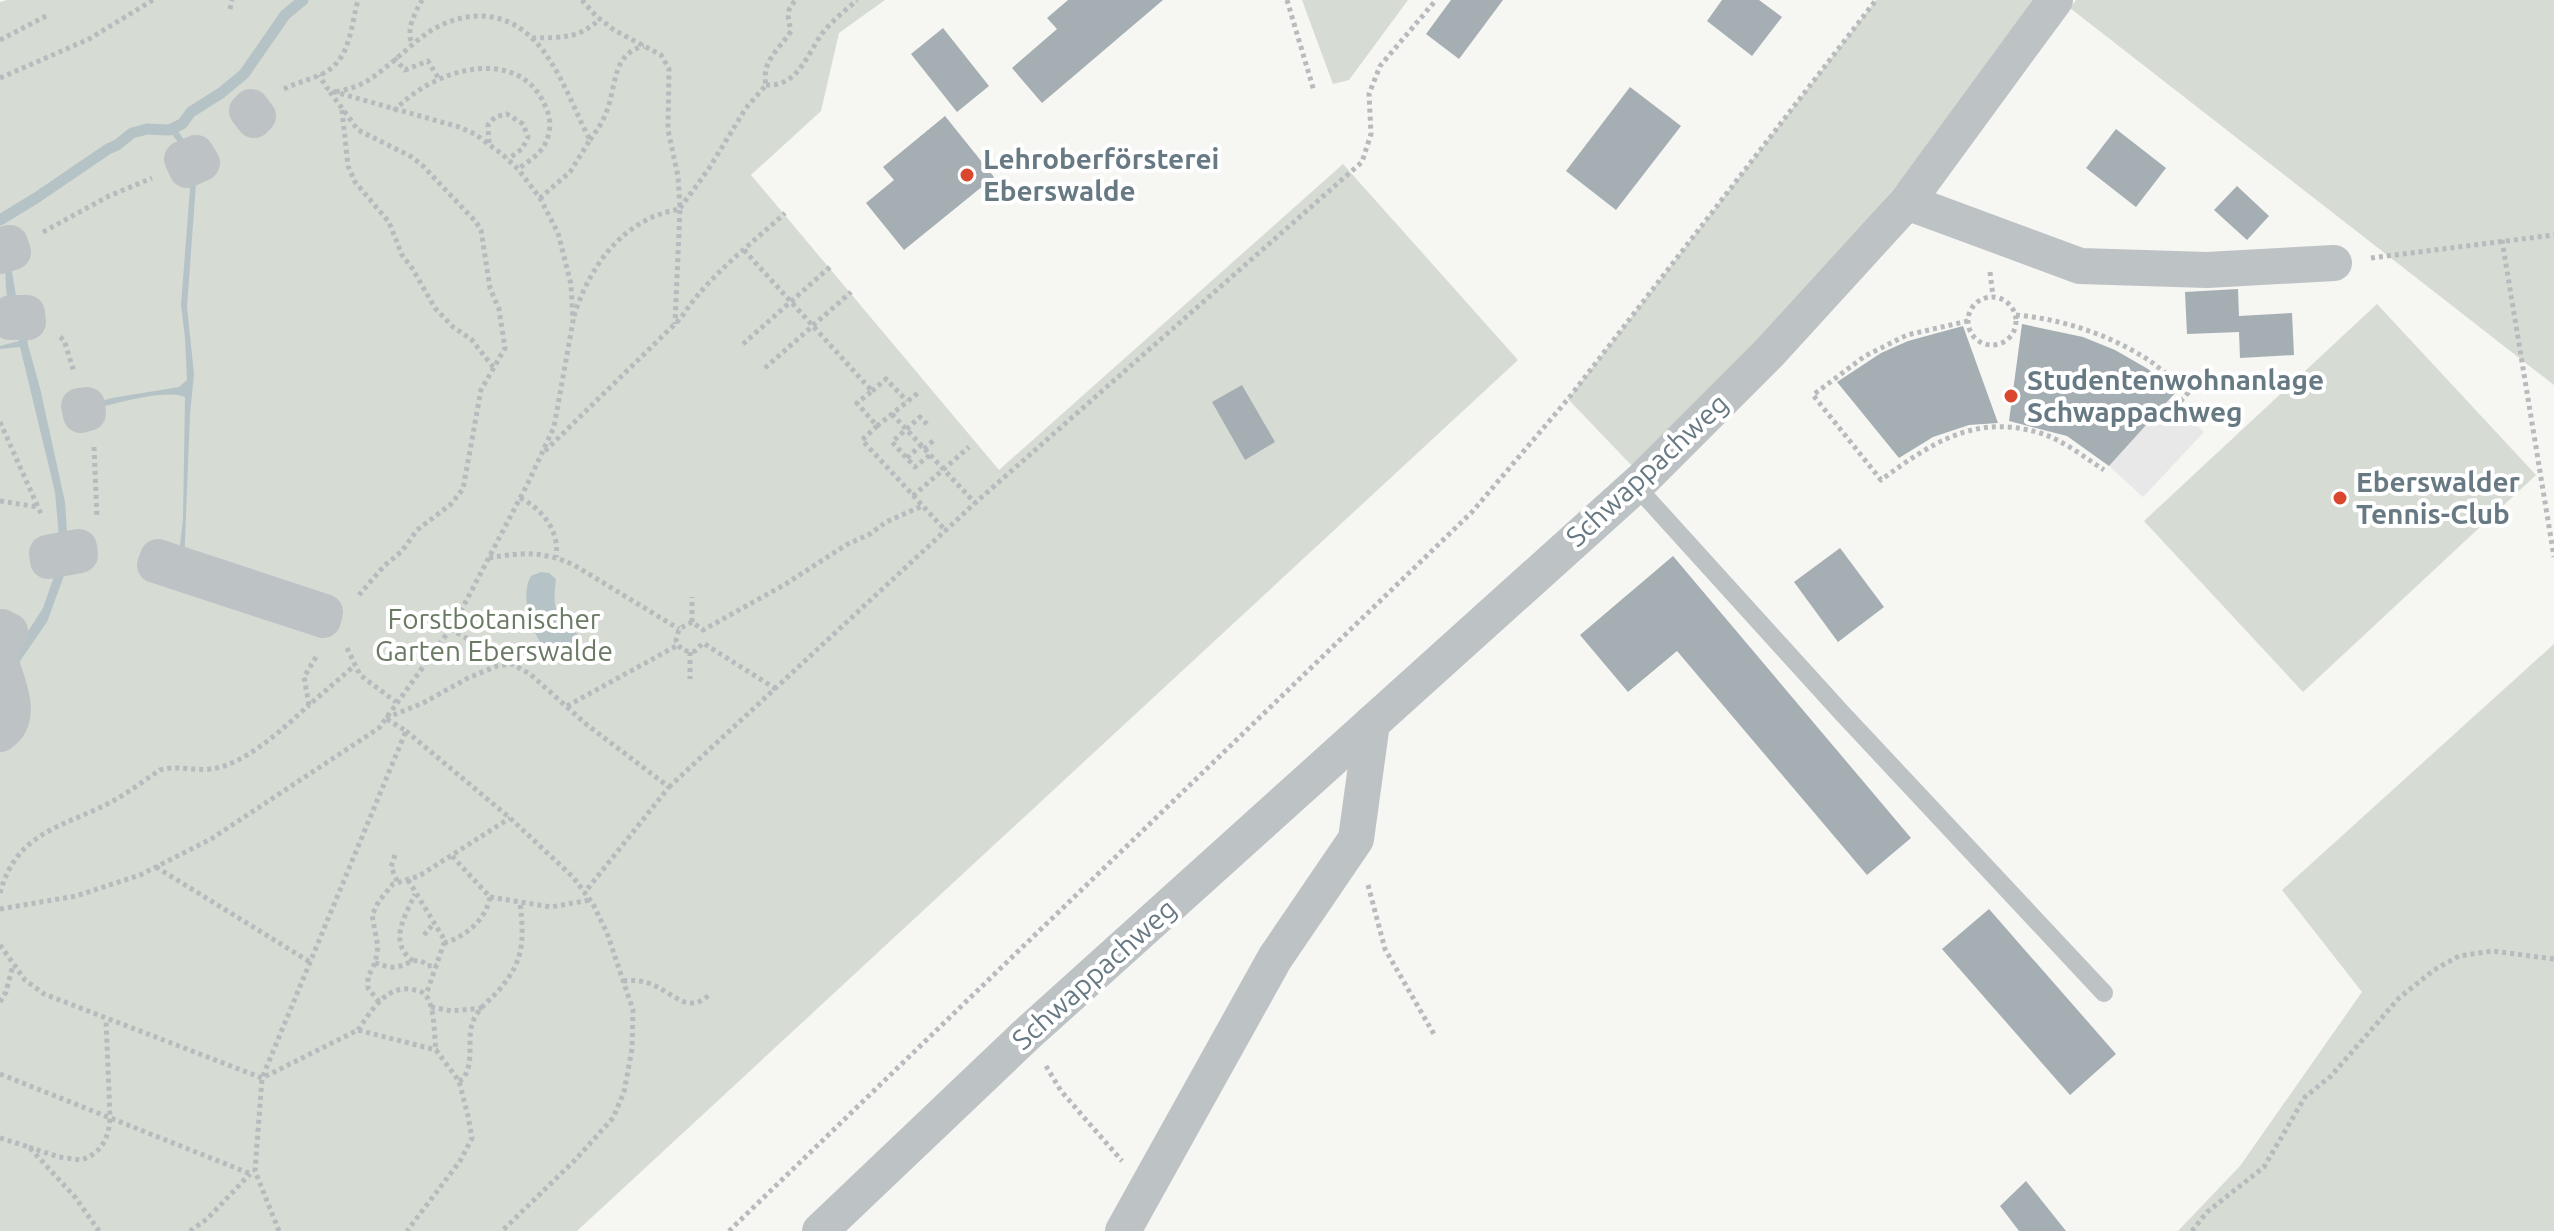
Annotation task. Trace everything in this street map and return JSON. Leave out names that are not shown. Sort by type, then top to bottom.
[{"type":"street","name":"Schwappachweg","points":[[820,1231],[1026,1035],[1635,485],[1769,353],[1907,202],[2055,0]]},
{"type":"street","points":[[1907,202],[2080,266],[2207,270],[2334,263]]},
{"type":"street","points":[[0,631],[2,627],[10,631],[0,656],[14,712],[11,723],[0,734]]},
{"type":"street","points":[[0,686],[5,710],[0,724]]},
{"type":"street","points":[[1123,1231],[1275,958],[1356,839],[1372,723]]},
{"type":"lane","points":[[1635,485],[1841,712],[2104,993]]},
{"type":"path","points":[[0,78],[89,39],[153,0]]},
{"type":"path","points":[[230,9],[232,0]]},
{"type":"path","points":[[255,112],[276,93],[332,68],[348,48],[358,0]]},
{"type":"path","points":[[411,41],[412,21],[422,0]]},
{"type":"path","points":[[582,0],[614,30],[661,55],[669,69],[668,130],[678,176],[680,209],[675,324]]},
{"type":"path","points":[[766,85],[764,74],[768,61],[791,31],[787,16],[789,7],[796,0]]},
{"type":"path","points":[[0,909],[76,896],[140,875],[224,831],[379,728],[450,629],[542,454],[554,427],[573,321],[581,293],[594,268],[608,249],[630,230],[651,218],[680,209],[746,108],[766,85],[781,84],[794,76],[833,20],[857,0]]},
{"type":"path","points":[[1287,0],[1314,91]]},
{"type":"path","points":[[585,892],[669,787],[975,503],[1362,162],[1371,134],[1369,94],[1380,66],[1436,0]]},
{"type":"path","points":[[729,1231],[1472,512],[1568,399],[1876,0]]},
{"type":"path","points":[[0,40],[46,16]]},
{"type":"path","points":[[335,92],[368,81],[431,30],[471,16],[490,16],[514,24],[531,38],[557,71],[590,140]]},
{"type":"path","points":[[531,38],[556,38],[582,33],[600,19]]},
{"type":"path","points":[[540,198],[570,172],[608,111],[622,59],[633,49],[646,46]]},
{"type":"path","points":[[394,58],[405,70],[428,61],[439,79]]},
{"type":"path","points":[[394,111],[439,79],[464,69],[496,69],[525,79],[545,103],[550,120],[549,134],[543,148],[518,169]]},
{"type":"path","points":[[319,75],[358,130],[412,157],[476,222],[481,230],[490,288],[499,309],[505,348],[481,390],[463,489],[451,504],[417,530],[402,551],[371,579],[341,617],[354,666],[363,678],[396,702]]},
{"type":"path","points":[[327,88],[394,111],[459,127],[475,134],[508,159],[540,198],[558,233],[571,284],[573,321]]},
{"type":"path","points":[[341,109],[348,166],[355,182],[389,222],[402,255],[435,308],[453,327],[471,339],[494,368]]},
{"type":"path","points":[[489,144],[488,125],[495,117],[507,114],[523,124],[528,137],[522,149],[508,159]]},
{"type":"path","points":[[4,248],[29,240],[109,196],[184,164]]},
{"type":"path","points":[[542,454],[675,324],[692,301],[785,213]]},
{"type":"path","points":[[2334,263],[2554,235]]},
{"type":"path","points":[[2502,240],[2554,557]]},
{"type":"path","points":[[744,250],[872,391]]},
{"type":"path","points":[[743,344],[830,267]]},
{"type":"path","points":[[765,368],[851,292]]},
{"type":"path","points":[[1993,296],[2008,302],[2016,315],[2014,332],[2002,343],[1994,345],[1973,336],[1968,321],[1969,313],[1978,301],[1993,296]]},
{"type":"path","points":[[2016,315],[2044,317],[2116,342],[2149,361],[2188,393],[2176,406]]},
{"type":"path","points":[[27,317],[39,319],[64,340],[95,448],[98,531]]},
{"type":"path","points":[[1968,321],[1907,335],[1865,356],[1813,395],[1881,480],[1935,442],[1961,432],[2014,427],[2041,433],[2068,446],[2104,470]]},
{"type":"path","points":[[877,426],[857,403],[886,379],[907,401]]},
{"type":"path","points":[[918,393],[862,440],[946,531]]},
{"type":"path","points":[[892,414],[975,503]]},
{"type":"path","points":[[927,424],[920,417],[892,442],[915,467],[930,455]]},
{"type":"path","points":[[907,458],[934,440]]},
{"type":"path","points":[[913,496],[969,447]]},
{"type":"path","points":[[520,498],[532,504],[557,537],[556,557]]},
{"type":"path","points":[[0,501],[39,507]]},
{"type":"path","points":[[703,630],[784,585],[886,522],[922,506]]},
{"type":"path","points":[[489,558],[522,552],[556,557],[679,629]]},
{"type":"path","points":[[692,597],[692,622]]},
{"type":"path","points":[[692,622],[703,630],[705,639],[695,651],[685,652],[676,640],[679,629],[692,622]]},
{"type":"path","points":[[450,629],[530,674],[586,724],[669,787]]},
{"type":"path","points":[[703,643],[776,689]]},
{"type":"path","points":[[567,706],[678,645]]},
{"type":"path","points":[[690,652],[690,679]]},
{"type":"path","points":[[309,705],[304,677],[319,654]]},
{"type":"path","points":[[385,718],[423,703],[468,678],[497,666],[512,664]]},
{"type":"path","points":[[0,893],[19,854],[34,840],[62,823],[112,801],[160,770],[169,767],[210,769],[238,759],[263,744],[354,666]]},
{"type":"path","points":[[385,718],[406,731],[510,818],[573,877],[590,900],[607,933],[633,1010],[632,1049],[624,1092],[613,1118],[502,1231]]},
{"type":"path","points":[[279,1231],[253,1172],[262,1078],[406,731]]},
{"type":"path","points":[[379,1002],[368,988],[368,977],[378,947],[372,915],[379,901],[388,889],[419,876],[510,818]]},
{"type":"path","points":[[395,855],[391,867],[398,883]]},
{"type":"path","points":[[451,855],[490,897],[559,907],[590,900]]},
{"type":"path","points":[[156,867],[310,962]]},
{"type":"path","points":[[408,880],[444,943]]},
{"type":"path","points":[[1367,881],[1385,949],[1435,1036]]},
{"type":"path","points":[[413,961],[402,949],[401,931],[403,915],[416,893]]},
{"type":"path","points":[[407,1231],[460,1161],[472,1138],[459,1081],[436,1050],[431,1007],[426,995],[434,964],[444,943],[463,936],[473,927],[482,917],[490,897]]},
{"type":"path","points":[[459,1081],[470,1068],[473,1022],[518,962],[523,942],[520,902]]},
{"type":"path","points":[[424,935],[434,923]]},
{"type":"path","points":[[0,945],[25,980],[44,994],[262,1078],[358,1030],[389,993],[400,989],[426,995]]},
{"type":"path","points":[[2192,1231],[2207,1212],[2264,1167],[2305,1097],[2331,1076],[2399,998],[2434,970],[2459,956],[2492,951],[2554,959]]},
{"type":"path","points":[[375,963],[393,968],[413,961],[424,961],[427,966],[434,964]]},
{"type":"path","points":[[0,1002],[11,978],[13,965]]},
{"type":"path","points":[[623,981],[646,980],[686,1002],[699,1002],[711,994]]},
{"type":"path","points":[[431,1007],[452,1011],[482,1008]]},
{"type":"path","points":[[0,1138],[71,1160],[88,1158],[103,1146],[110,1132],[106,1020]]},
{"type":"path","points":[[358,1030],[436,1050]]},
{"type":"path","points":[[1026,1035],[1061,1091],[1146,1189]]},
{"type":"path","points":[[0,1074],[253,1172]]},
{"type":"path","points":[[29,1147],[75,1197],[99,1231]]},
{"type":"path","points":[[190,1231],[207,1219],[253,1172]]},
{"type":"shaded area","points":[[176,128],[190,149],[196,183],[187,307],[194,374],[184,566],[178,564],[183,519],[185,397],[152,396],[88,410],[87,405],[179,387],[187,380],[181,305],[191,176],[185,152],[169,130]]},
{"type":"shaded area","points":[[9,253],[16,296],[26,322],[28,345],[65,502],[69,562],[47,622],[18,664],[18,647],[43,608],[58,565],[60,548],[55,492],[20,347],[0,349],[0,346],[19,341],[6,287]]},
{"type":"shaded area","points":[[2169,400],[2204,432],[2143,497],[2109,466]]},
{"type":"shaded area","points":[[549,573],[556,579],[558,615],[582,639],[579,654],[567,660],[545,649],[530,620],[527,588],[531,576]]},
{"type":"green space","name":"Forstbotanischer Garten Eberswalde","points":[[885,0],[839,33],[821,111],[751,175],[999,470],[1343,164],[1518,360],[577,1231],[0,1231],[0,2]]},
{"type":"green space","points":[[1302,0],[1408,0],[1349,80],[1333,84]]},
{"type":"green space","points":[[1876,0],[2039,0],[1961,110],[1804,295],[1634,468],[1568,399]]},
{"type":"green space","points":[[2076,0],[2554,0],[2554,385],[2070,8]]},
{"type":"green space","name":"Eberswalder Tennis-Club","points":[[2377,304],[2536,475],[2303,692],[2144,521]]},
{"type":"green space","points":[[2554,644],[2554,1231],[2178,1231],[2240,1166],[2362,992],[2282,890]]},
{"type":"building","points":[[1068,0],[1163,0],[1042,103],[1012,68],[1057,29],[1047,18]]},
{"type":"building","points":[[1451,0],[1503,0],[1459,59],[1426,34]]},
{"type":"building","points":[[1722,0],[1759,0],[1782,17],[1752,56],[1707,21]]},
{"type":"building","points":[[943,28],[989,86],[957,112],[911,54]]},
{"type":"building","points":[[1630,87],[1681,126],[1616,210],[1566,171]]},
{"type":"building","points":[[945,116],[994,177],[904,250],[866,203],[894,180],[883,167]]},
{"type":"building","points":[[2116,129],[2166,168],[2136,207],[2086,168]]},
{"type":"building","points":[[2237,186],[2269,216],[2247,240],[2214,210]]},
{"type":"building","points":[[2238,289],[2239,316],[2292,313],[2294,355],[2240,358],[2239,332],[2187,334],[2185,292]]},
{"type":"building","points":[[2022,324],[2083,337],[2115,350],[2148,369],[2176,392],[2109,466],[2067,436],[2009,421]]},
{"type":"building","points":[[1963,326],[1998,423],[1969,425],[1933,437],[1899,458],[1837,382],[1881,353],[1908,341]]},
{"type":"building","points":[[1242,385],[1275,442],[1245,460],[1212,402]]},
{"type":"building","points":[[1840,548],[1884,607],[1838,642],[1794,582]]},
{"type":"building","points":[[1673,556],[1911,838],[1867,875],[1677,651],[1628,692],[1580,635]]},
{"type":"building","points":[[1989,909],[2116,1054],[2070,1095],[1942,949]]},
{"type":"building","points":[[2026,1181],[2066,1231],[2019,1231],[2000,1206]]},
{"type":"waterway","points":[[0,220],[132,133],[147,129],[169,130],[182,124],[191,112],[244,74],[285,15],[303,0]]},
{"type":"place","name":"Lehroberförsterei Eberswalde","points":[[967,175]]},
{"type":"place","name":"Studentenwohnanlage Schwappachweg","points":[[2011,396]]},
{"type":"place","name":"Eberswalder Tennis-Club","points":[[2340,498]]}]
